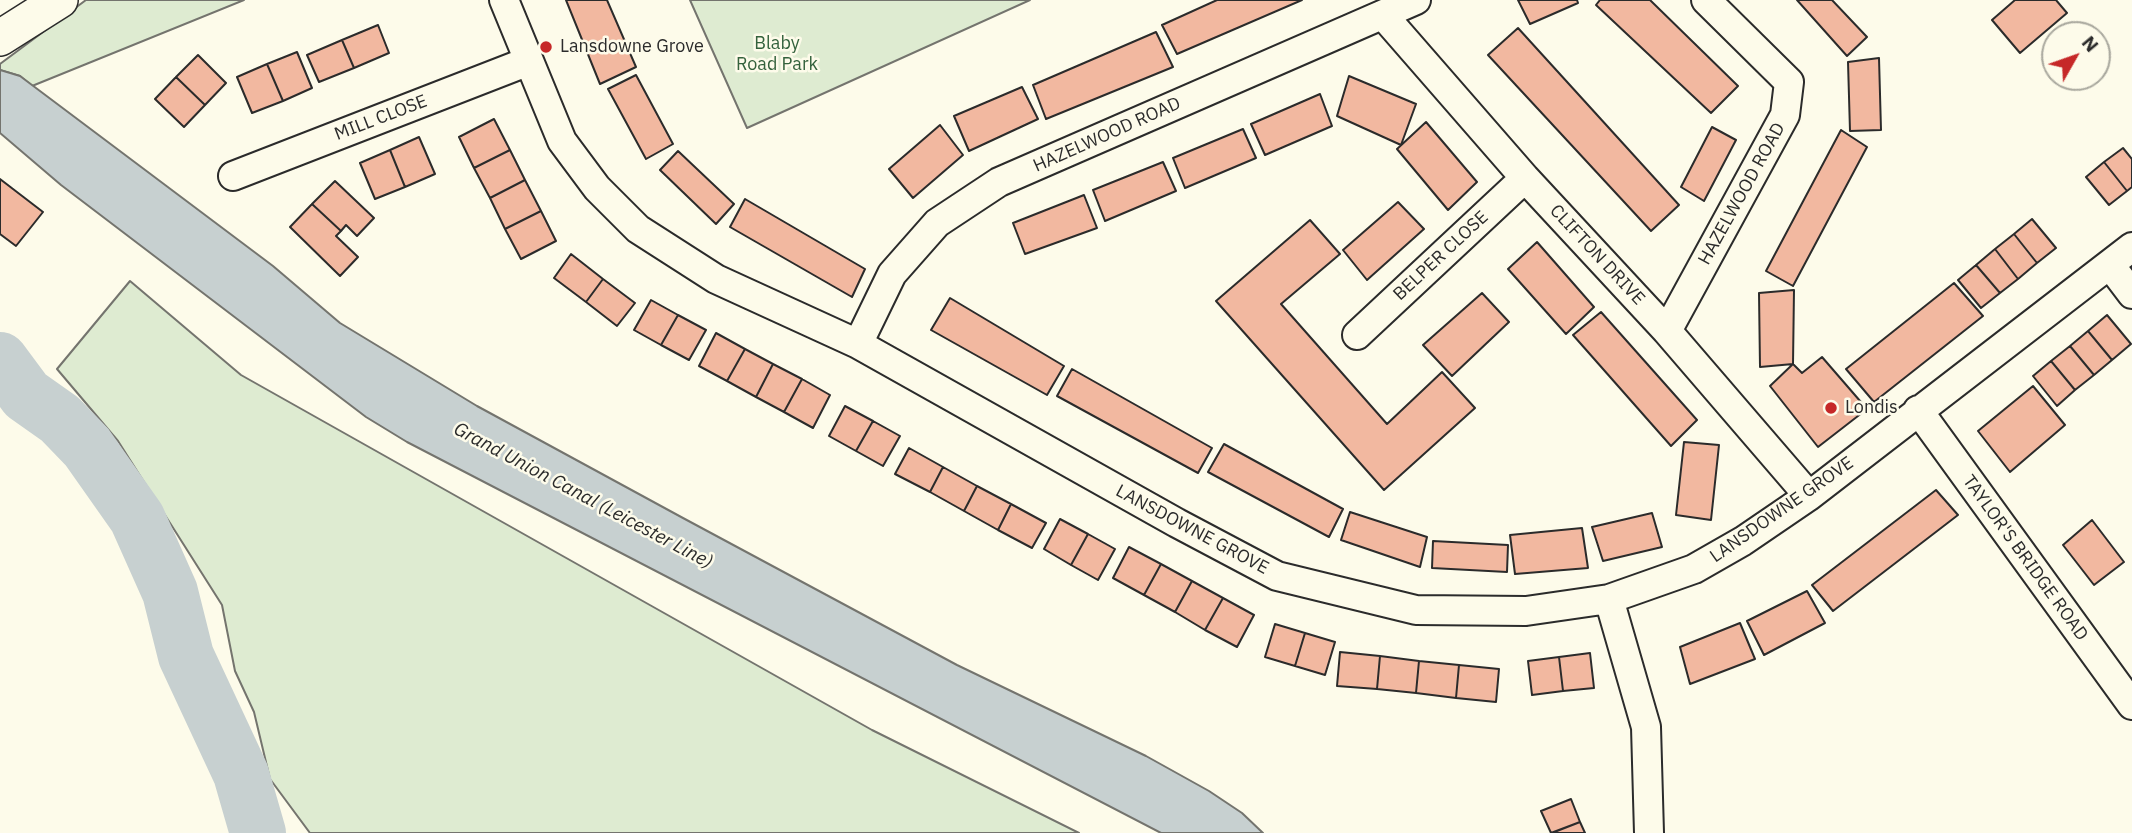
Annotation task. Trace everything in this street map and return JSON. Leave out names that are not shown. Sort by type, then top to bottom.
[{"type":"street","points":[[0,38],[60,0]]},
{"type":"street","name":"LANSDOWNE GROVE","points":[[504,0],[562,141],[597,188],[638,229],[716,279],[858,344],[1277,576],[1416,610],[1526,611],[1609,598],[1694,569],[1744,541],[1809,496],[2132,247]]},
{"type":"street","name":"HAZELWOOD ROAD","points":[[858,344],[892,274],[937,223],[999,182],[1416,0]]},
{"type":"street","name":"HAZELWOOD ROAD","points":[[1667,331],[1785,115],[1788,93],[1789,82],[1706,0]]},
{"type":"street","name":"CLIFTON DRIVE","points":[[1383,15],[1525,178],[1667,331],[1809,496]]},
{"type":"street","name":"MILL CLOSE","points":[[233,176],[528,61]]},
{"type":"street","name":"BELPER CLOSE","points":[[1357,335],[1525,178]]},
{"type":"street","points":[[2110,265],[2132,294]]},
{"type":"street","name":"TAYLOR'S BRIDGE ROAD","points":[[1918,410],[2129,696]]},
{"type":"street","points":[[1609,598],[1646,727],[1649,833]]},
{"type":"green space","points":[[86,0],[244,0],[32,86],[20,76],[0,70],[0,64]]},
{"type":"green space","name":"Blaby Road Park","points":[[690,0],[1030,0],[747,128]]},
{"type":"green space","points":[[130,281],[241,375],[872,730],[1079,833],[310,833],[270,779],[254,712],[235,671],[222,605],[118,441],[57,369]]},
{"type":"water","name":"Grand Union Canal (Leicester Line)","points":[[0,70],[20,76],[273,266],[340,323],[477,406],[957,665],[1146,756],[1209,791],[1242,813],[1263,833],[1161,833],[407,442],[366,417],[61,185],[0,133]]},
{"type":"building","points":[[566,0],[607,0],[636,67],[600,84]]},
{"type":"building","points":[[1217,0],[1302,0],[1177,54],[1162,25]]},
{"type":"building","points":[[1518,0],[1577,0],[1578,3],[1530,24]]},
{"type":"building","points":[[1600,0],[1650,0],[1738,86],[1711,113],[1596,5]]},
{"type":"building","points":[[1797,0],[1832,0],[1867,37],[1847,56]]},
{"type":"building","points":[[2015,0],[2056,0],[2067,13],[2058,21],[2041,21],[2041,35],[2020,53],[1992,20]]},
{"type":"building","points":[[378,25],[389,53],[354,68],[342,40]]},
{"type":"building","points":[[1518,28],[1679,205],[1651,231],[1488,55]]},
{"type":"building","points":[[1156,32],[1173,67],[1046,119],[1033,85]]},
{"type":"building","points":[[342,40],[354,68],[319,82],[307,55]]},
{"type":"building","points":[[297,52],[312,88],[283,101],[267,64]]},
{"type":"building","points":[[198,55],[226,83],[205,105],[176,77]]},
{"type":"building","points":[[1879,58],[1881,130],[1850,131],[1848,62]]},
{"type":"building","points":[[267,64],[283,101],[252,113],[237,77]]},
{"type":"building","points":[[636,75],[673,144],[646,159],[608,89]]},
{"type":"building","points":[[1349,76],[1416,104],[1401,145],[1337,116]]},
{"type":"building","points":[[176,77],[205,105],[184,127],[155,99]]},
{"type":"building","points":[[1022,87],[1038,119],[969,151],[954,116]]},
{"type":"building","points":[[1320,94],[1332,126],[1265,155],[1251,124]]},
{"type":"building","points":[[494,119],[510,150],[474,168],[459,137]]},
{"type":"building","points":[[1426,122],[1477,182],[1448,210],[1397,149]]},
{"type":"building","points":[[940,125],[963,155],[913,198],[889,169]]},
{"type":"building","points":[[1712,127],[1736,140],[1704,201],[1681,187]]},
{"type":"building","points":[[1243,129],[1256,158],[1185,188],[1173,158]]},
{"type":"building","points":[[1841,130],[1867,147],[1793,286],[1766,271]]},
{"type":"building","points":[[419,137],[435,174],[405,187],[390,150]]},
{"type":"building","points":[[2123,148],[2132,159],[2132,187],[2127,191],[2104,162]]},
{"type":"building","points":[[390,150],[405,187],[375,199],[360,163]]},
{"type":"building","points":[[510,150],[525,180],[490,198],[474,168]]},
{"type":"building","points":[[678,151],[734,204],[716,224],[660,170]]},
{"type":"building","points":[[1163,162],[1176,191],[1105,221],[1093,190]]},
{"type":"building","points":[[2104,162],[2127,191],[2109,205],[2086,177]]},
{"type":"building","points":[[0,179],[43,212],[16,246],[0,234]]},
{"type":"building","points":[[525,180],[541,211],[505,229],[490,198]]},
{"type":"building","points":[[335,181],[374,218],[357,236],[346,225],[341,231],[312,204]]},
{"type":"building","points":[[1084,195],[1097,228],[1025,254],[1013,223]]},
{"type":"building","points":[[745,199],[865,269],[852,297],[730,227]]},
{"type":"building","points":[[1398,202],[1424,229],[1367,280],[1343,250]]},
{"type":"building","points":[[312,204],[341,231],[336,236],[358,257],[340,276],[290,227]]},
{"type":"building","points":[[541,211],[556,241],[521,259],[505,229]]},
{"type":"building","points":[[2032,219],[2056,248],[2037,263],[2014,234]]},
{"type":"building","points":[[1310,220],[1340,254],[1281,304],[1387,424],[1442,372],[1475,408],[1384,490],[1216,301]]},
{"type":"building","points":[[2014,234],[2037,263],[2018,279],[1995,249]]},
{"type":"building","points":[[1537,242],[1594,307],[1566,334],[1508,269]]},
{"type":"building","points":[[1995,249],[2018,279],[2000,293],[1976,265]]},
{"type":"building","points":[[571,254],[603,279],[586,302],[554,278]]},
{"type":"building","points":[[1976,265],[2000,293],[1981,308],[1958,280]]},
{"type":"building","points":[[603,279],[635,303],[617,326],[586,302]]},
{"type":"building","points":[[1954,283],[1983,316],[1874,402],[1846,369]]},
{"type":"building","points":[[1794,290],[1793,364],[1760,367],[1759,293]]},
{"type":"building","points":[[1482,293],[1509,322],[1452,376],[1423,345]]},
{"type":"building","points":[[950,298],[1064,366],[1047,395],[931,330]]},
{"type":"building","points":[[651,300],[678,315],[661,345],[634,330]]},
{"type":"building","points":[[1601,312],[1697,420],[1671,446],[1573,335]]},
{"type":"building","points":[[678,315],[706,330],[689,360],[661,345]]},
{"type":"building","points":[[2107,315],[2131,344],[2112,360],[2088,331]]},
{"type":"building","points":[[2088,331],[2112,360],[2094,375],[2070,346]]},
{"type":"building","points":[[716,333],[745,349],[727,381],[699,366]]},
{"type":"building","points":[[2070,346],[2094,375],[2075,390],[2051,361]]},
{"type":"building","points":[[745,349],[773,364],[756,397],[727,381]]},
{"type":"building","points":[[1822,357],[1867,409],[1818,447],[1770,386],[1793,364],[1802,373]]},
{"type":"building","points":[[2051,361],[2075,390],[2057,406],[2033,376]]},
{"type":"building","points":[[773,364],[802,379],[784,412],[756,397]]},
{"type":"building","points":[[1072,369],[1212,448],[1198,473],[1057,396]]},
{"type":"building","points":[[802,379],[830,395],[813,428],[784,412]]},
{"type":"building","points":[[2033,386],[2065,425],[2010,472],[1978,431]]},
{"type":"building","points":[[845,406],[873,421],[856,451],[829,436]]},
{"type":"building","points":[[873,421],[900,436],[883,466],[856,451]]},
{"type":"building","points":[[1684,442],[1719,445],[1711,520],[1676,515]]},
{"type":"building","points":[[1224,444],[1343,509],[1329,537],[1208,472]]},
{"type":"building","points":[[909,448],[943,467],[930,492],[895,474]]},
{"type":"building","points":[[943,467],[977,486],[964,511],[930,492]]},
{"type":"building","points":[[977,486],[1011,504],[998,530],[964,511]]},
{"type":"building","points":[[1936,490],[1958,515],[1833,611],[1812,585]]},
{"type":"building","points":[[1011,504],[1046,523],[1032,548],[998,530]]},
{"type":"building","points":[[1350,512],[1427,537],[1420,567],[1341,540]]},
{"type":"building","points":[[1652,513],[1662,547],[1603,561],[1592,527]]},
{"type":"building","points":[[1060,519],[1088,534],[1071,565],[1044,549]]},
{"type":"building","points":[[2092,520],[2124,562],[2094,585],[2063,545]]},
{"type":"building","points":[[1582,528],[1588,568],[1515,574],[1510,535]]},
{"type":"building","points":[[1088,534],[1115,549],[1098,580],[1071,565]]},
{"type":"building","points":[[1433,541],[1508,545],[1507,572],[1432,568]]},
{"type":"building","points":[[1129,547],[1161,564],[1144,595],[1113,578]]},
{"type":"building","points":[[1161,564],[1192,581],[1175,612],[1144,595]]},
{"type":"building","points":[[1192,581],[1223,598],[1205,630],[1175,612]]},
{"type":"building","points":[[1807,591],[1825,623],[1764,655],[1747,621]]},
{"type":"building","points":[[1223,598],[1254,615],[1237,647],[1205,630]]},
{"type":"building","points":[[1740,623],[1755,659],[1690,684],[1680,647]]},
{"type":"building","points":[[1275,624],[1305,633],[1295,666],[1265,657]]},
{"type":"building","points":[[1305,633],[1335,642],[1325,675],[1295,666]]},
{"type":"building","points":[[1340,652],[1380,656],[1377,689],[1337,686]]},
{"type":"building","points":[[1590,653],[1594,688],[1563,691],[1559,657]]},
{"type":"building","points":[[1380,656],[1419,661],[1416,693],[1377,689]]},
{"type":"building","points":[[1559,657],[1563,691],[1532,695],[1528,661]]},
{"type":"building","points":[[1419,661],[1459,665],[1456,698],[1416,693]]},
{"type":"building","points":[[1459,665],[1499,669],[1496,702],[1456,698]]},
{"type":"building","points":[[1571,799],[1580,822],[1551,833],[1541,811]]},
{"type":"building","points":[[1580,822],[1585,833],[1552,833]]},
{"type":"waterway","points":[[0,360],[26,395],[60,419],[87,447],[137,518],[170,592],[186,656],[241,774],[258,833]]},
{"type":"place","name":"Lansdowne Grove","points":[[546,47]]},
{"type":"place","name":"Londis","points":[[1831,408]]}]
